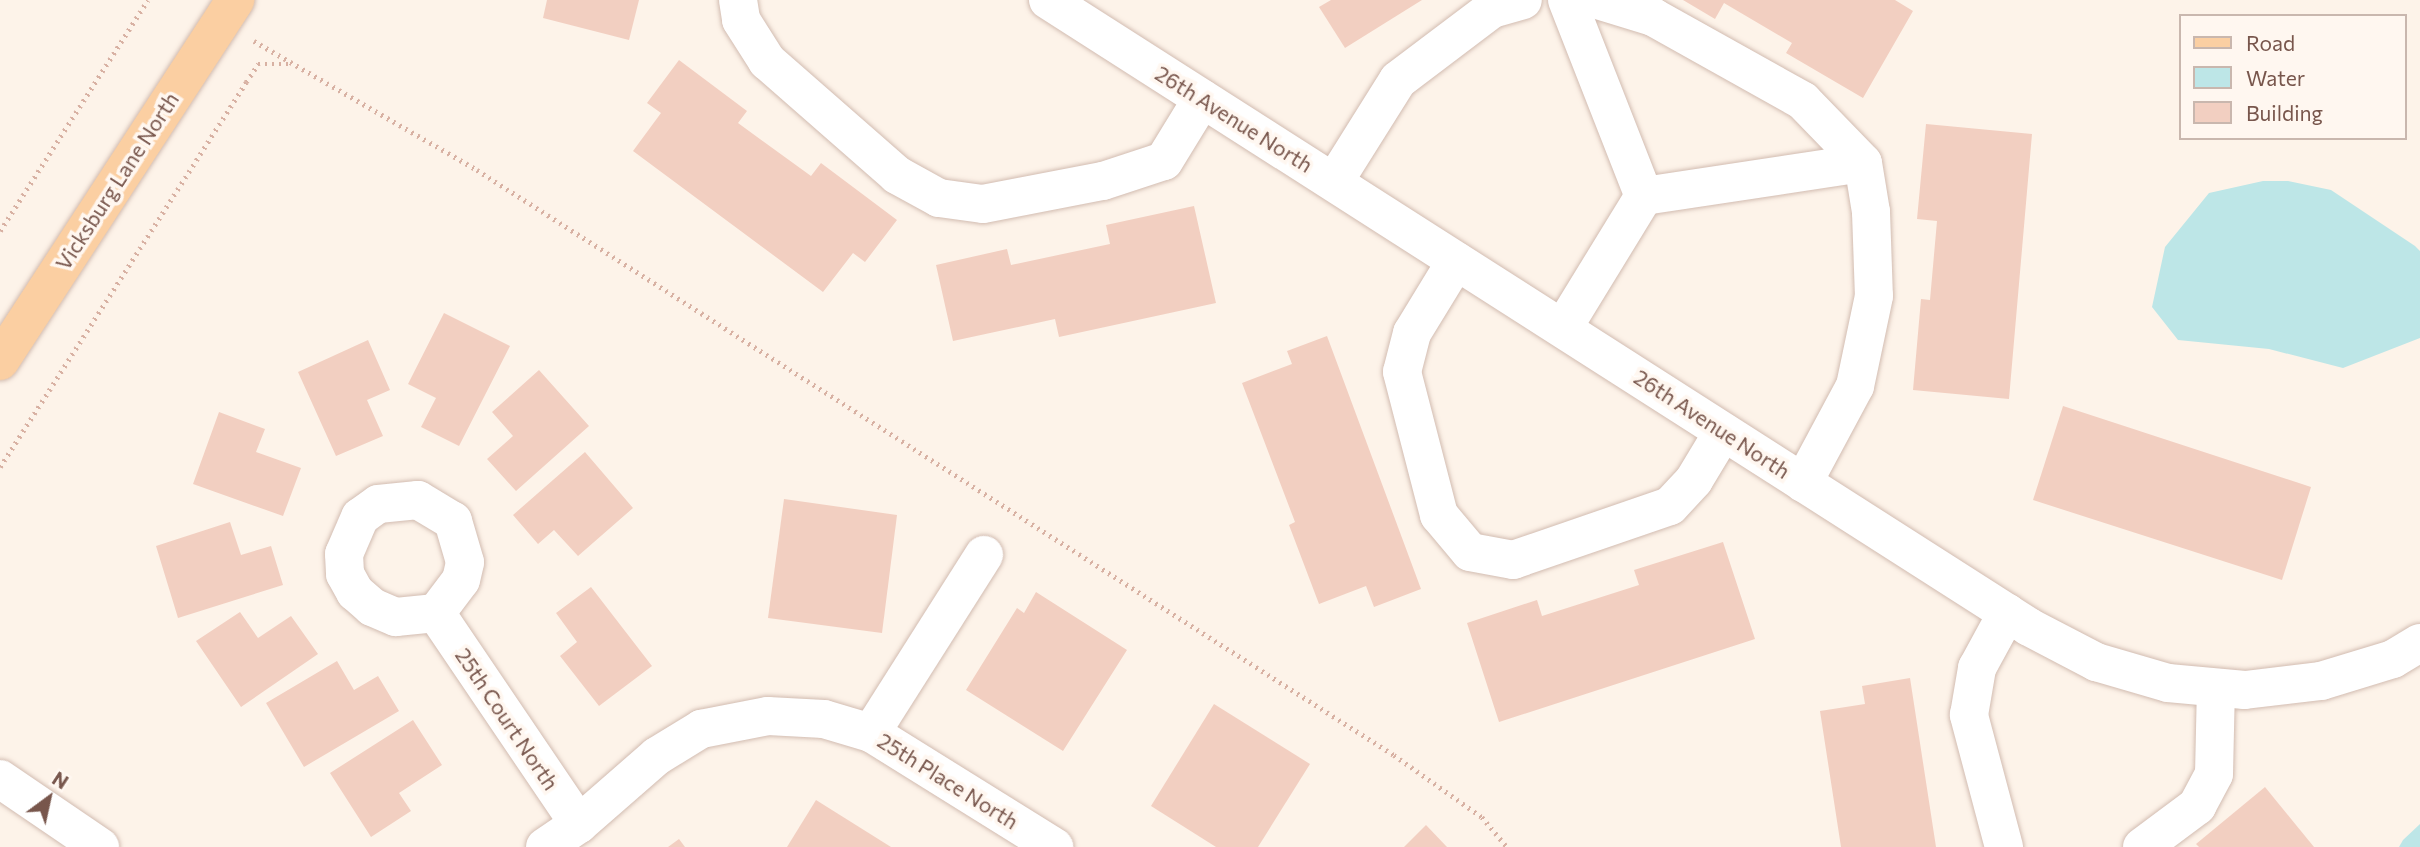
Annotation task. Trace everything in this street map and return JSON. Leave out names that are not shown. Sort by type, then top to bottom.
[{"type":"main road","name":"Vicksburg Lane North","points":[[0,361],[228,10]]},
{"type":"street","points":[[738,0],[741,20],[767,61],[897,174],[939,198],[983,204],[1103,181],[1164,160],[1202,99]]},
{"type":"street","name":"26th Avenue North","points":[[1048,0],[2007,613],[2096,662],[2168,683],[2245,690],[2321,681],[2392,659],[2420,643]]},
{"type":"street","points":[[1334,182],[1398,80],[1492,9],[1523,0]]},
{"type":"street","points":[[1567,0],[1644,196]]},
{"type":"street","points":[[1598,0],[1653,18],[1803,101],[1863,163],[1871,212],[1874,296],[1855,386],[1803,483]]},
{"type":"street","points":[[1563,328],[1644,196],[1863,163]]},
{"type":"street","points":[[1456,261],[1412,333],[1402,372],[1439,514],[1470,552],[1513,560],[1670,506],[1694,480],[1723,432]]},
{"type":"street","points":[[871,733],[984,555]]},
{"type":"street","name":"25th Court North","points":[[436,613],[579,824]]},
{"type":"street","points":[[2004,847],[1969,715],[1977,668],[2007,613]]},
{"type":"street","points":[[2142,847],[2197,806],[2214,774],[2216,688]]},
{"type":"street","name":"25th Place North","points":[[545,847],[579,824],[657,756],[701,729],[768,716],[824,719],[871,733],[1054,847]]},
{"type":"street","points":[[0,779],[100,847]]},
{"type":"path","points":[[0,231],[148,0]]},
{"type":"path","points":[[228,10],[294,65],[477,170],[1394,755],[1482,817],[1507,847]]},
{"type":"path","points":[[0,467],[258,64],[273,61],[294,65]]},
{"type":"water","points":[[2263,181],[2288,181],[2331,190],[2420,251],[2420,338],[2343,368],[2269,349],[2178,340],[2152,307],[2165,247],[2209,193]]},
{"type":"water","points":[[2420,824],[2420,847],[2399,847],[2403,840]]},
{"type":"building","points":[[547,0],[639,0],[629,40],[543,18]]},
{"type":"building","points":[[1331,0],[1422,0],[1345,48],[1319,7]]},
{"type":"building","points":[[1683,0],[1895,0],[1913,11],[1863,98],[1786,53],[1792,43],[1724,3],[1715,19]]},
{"type":"building","points":[[679,60],[747,111],[738,123],[811,176],[821,163],[897,220],[865,262],[853,253],[823,292],[633,151],[661,113],[647,103]]},
{"type":"building","points":[[1926,124],[2032,134],[2009,399],[1913,390],[1921,299],[1930,300],[1937,221],[1917,219]]},
{"type":"building","points":[[1194,206],[1216,303],[1059,337],[1055,319],[953,341],[936,265],[1007,249],[1011,265],[1110,244],[1106,225]]},
{"type":"building","points":[[444,313],[510,346],[459,446],[421,427],[436,398],[408,384]]},
{"type":"building","points":[[1327,336],[1421,589],[1374,607],[1366,586],[1319,604],[1289,525],[1295,522],[1242,383],[1292,364],[1287,351]]},
{"type":"building","points":[[368,340],[390,390],[367,400],[383,436],[336,456],[298,372]]},
{"type":"building","points":[[539,370],[589,426],[516,491],[487,459],[513,436],[492,412]]},
{"type":"building","points":[[2063,406],[2311,487],[2282,580],[2033,500]]},
{"type":"building","points":[[219,412],[265,429],[256,452],[301,468],[283,516],[193,484]]},
{"type":"building","points":[[585,452],[633,508],[578,556],[554,530],[538,544],[513,515]]},
{"type":"building","points":[[784,499],[897,515],[882,633],[768,618]]},
{"type":"building","points":[[230,522],[241,555],[271,546],[283,585],[178,618],[156,546]]},
{"type":"building","points":[[1723,542],[1755,639],[1499,722],[1467,623],[1537,600],[1542,616],[1639,585],[1634,570]]},
{"type":"building","points":[[591,587],[652,666],[599,706],[560,656],[577,642],[556,613]]},
{"type":"building","points":[[1036,592],[1127,650],[1063,751],[966,690],[1017,608],[1024,613]]},
{"type":"building","points":[[240,612],[258,638],[291,616],[318,654],[241,707],[196,641]]},
{"type":"building","points":[[337,661],[354,690],[378,676],[399,711],[304,767],[266,703]]},
{"type":"building","points":[[1910,678],[1936,847],[1841,847],[1820,711],[1865,704],[1862,686]]},
{"type":"building","points":[[1214,704],[1310,764],[1258,847],[1216,847],[1151,806]]},
{"type":"building","points":[[413,720],[442,765],[399,793],[411,811],[371,837],[330,773]]},
{"type":"building","points":[[2265,787],[2314,847],[2199,847],[2196,844]]},
{"type":"building","points":[[816,800],[891,847],[787,847]]},
{"type":"building","points":[[1426,825],[1447,847],[1404,847]]},
{"type":"building","points":[[679,839],[685,847],[668,847]]}]
